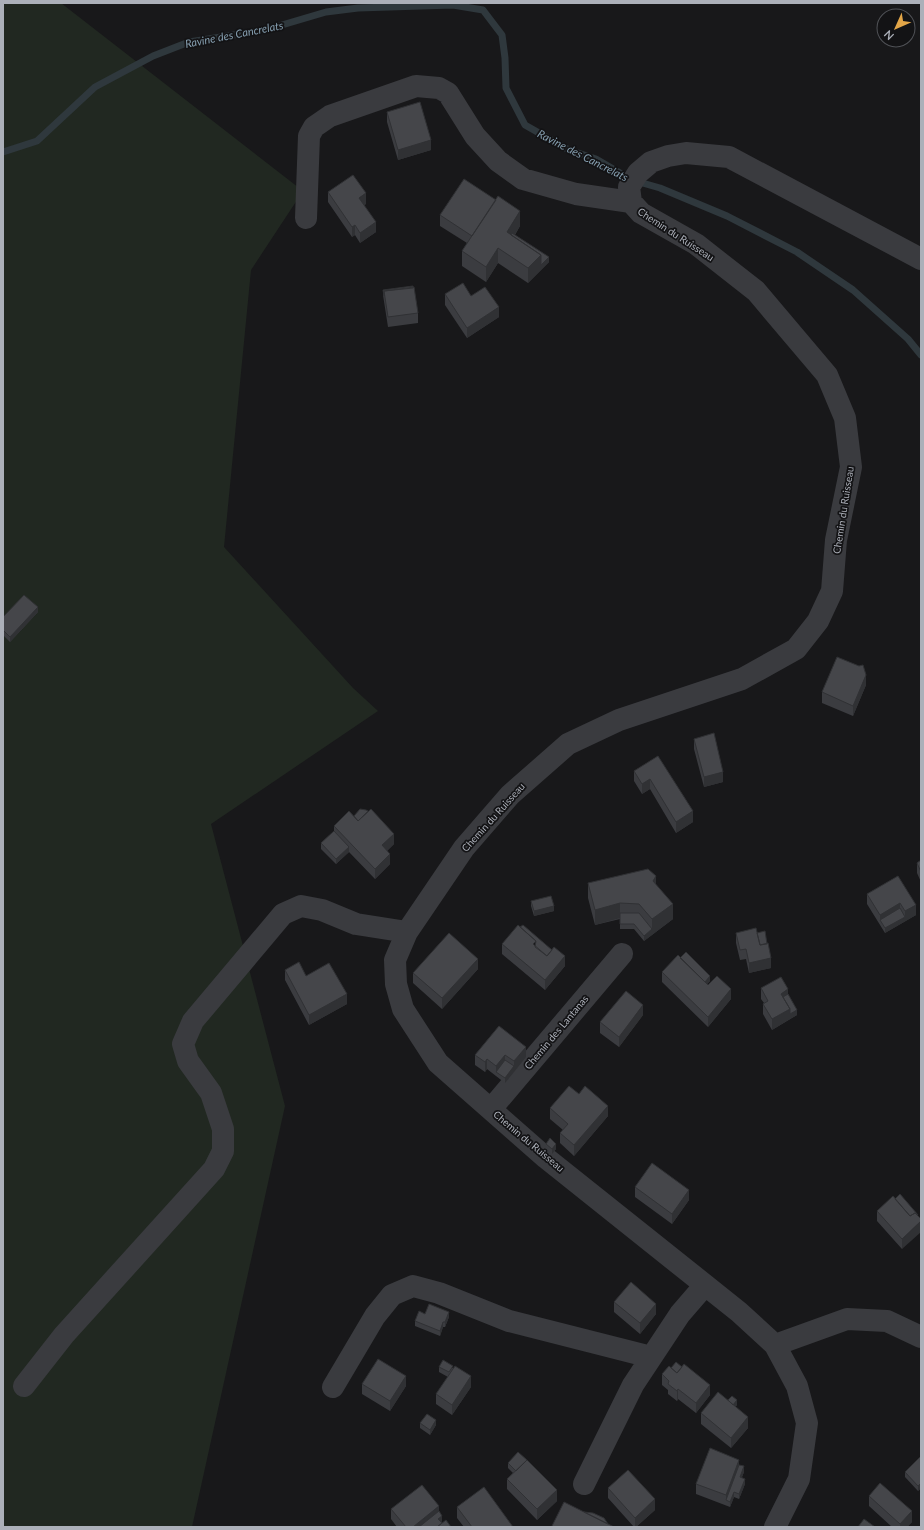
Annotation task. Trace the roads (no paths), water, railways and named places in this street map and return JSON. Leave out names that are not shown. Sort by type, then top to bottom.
[{"type":"street","points":[[306,218],[308,136],[314,127],[330,116],[416,86],[439,88],[448,93],[476,136],[498,161],[523,179],[576,194],[633,188],[651,162],[668,156],[686,153],[729,157],[921,259]]},
{"type":"street","name":"Chemin du Ruisseau","points":[[633,188],[641,213],[696,244],[756,291],[826,375],[845,418],[851,467],[836,540],[832,591],[818,621],[796,649],[742,679],[619,720],[568,744],[510,795],[464,848],[407,932],[395,960],[396,984],[403,1009],[438,1063],[546,1158],[739,1312],[775,1345],[797,1386],[807,1423],[799,1479],[775,1527]]},
{"type":"street","points":[[24,1386],[64,1335],[214,1168],[223,1151],[223,1129],[211,1093],[188,1061],[183,1044],[193,1021],[250,953],[283,914],[301,906],[322,910],[356,924],[407,932]]},
{"type":"street","name":"Chemin des Lantanas","points":[[491,1109],[622,954]]},
{"type":"street","points":[[584,1484],[632,1384],[680,1314],[705,1285]]},
{"type":"street","points":[[333,1387],[375,1316],[392,1295],[413,1286],[439,1293],[509,1321],[651,1358]]},
{"type":"street","points":[[775,1345],[847,1319],[887,1321],[921,1337]]},
{"type":"waterway","name":"Ravine des Cancrelats","points":[[3,152],[37,141],[95,87],[153,56],[189,42],[265,30],[326,12],[358,8],[453,5],[483,10],[502,35],[505,58],[506,88],[525,125],[569,150],[596,159],[632,180],[660,188],[727,216],[797,252],[853,290],[908,339],[921,355]]}]
